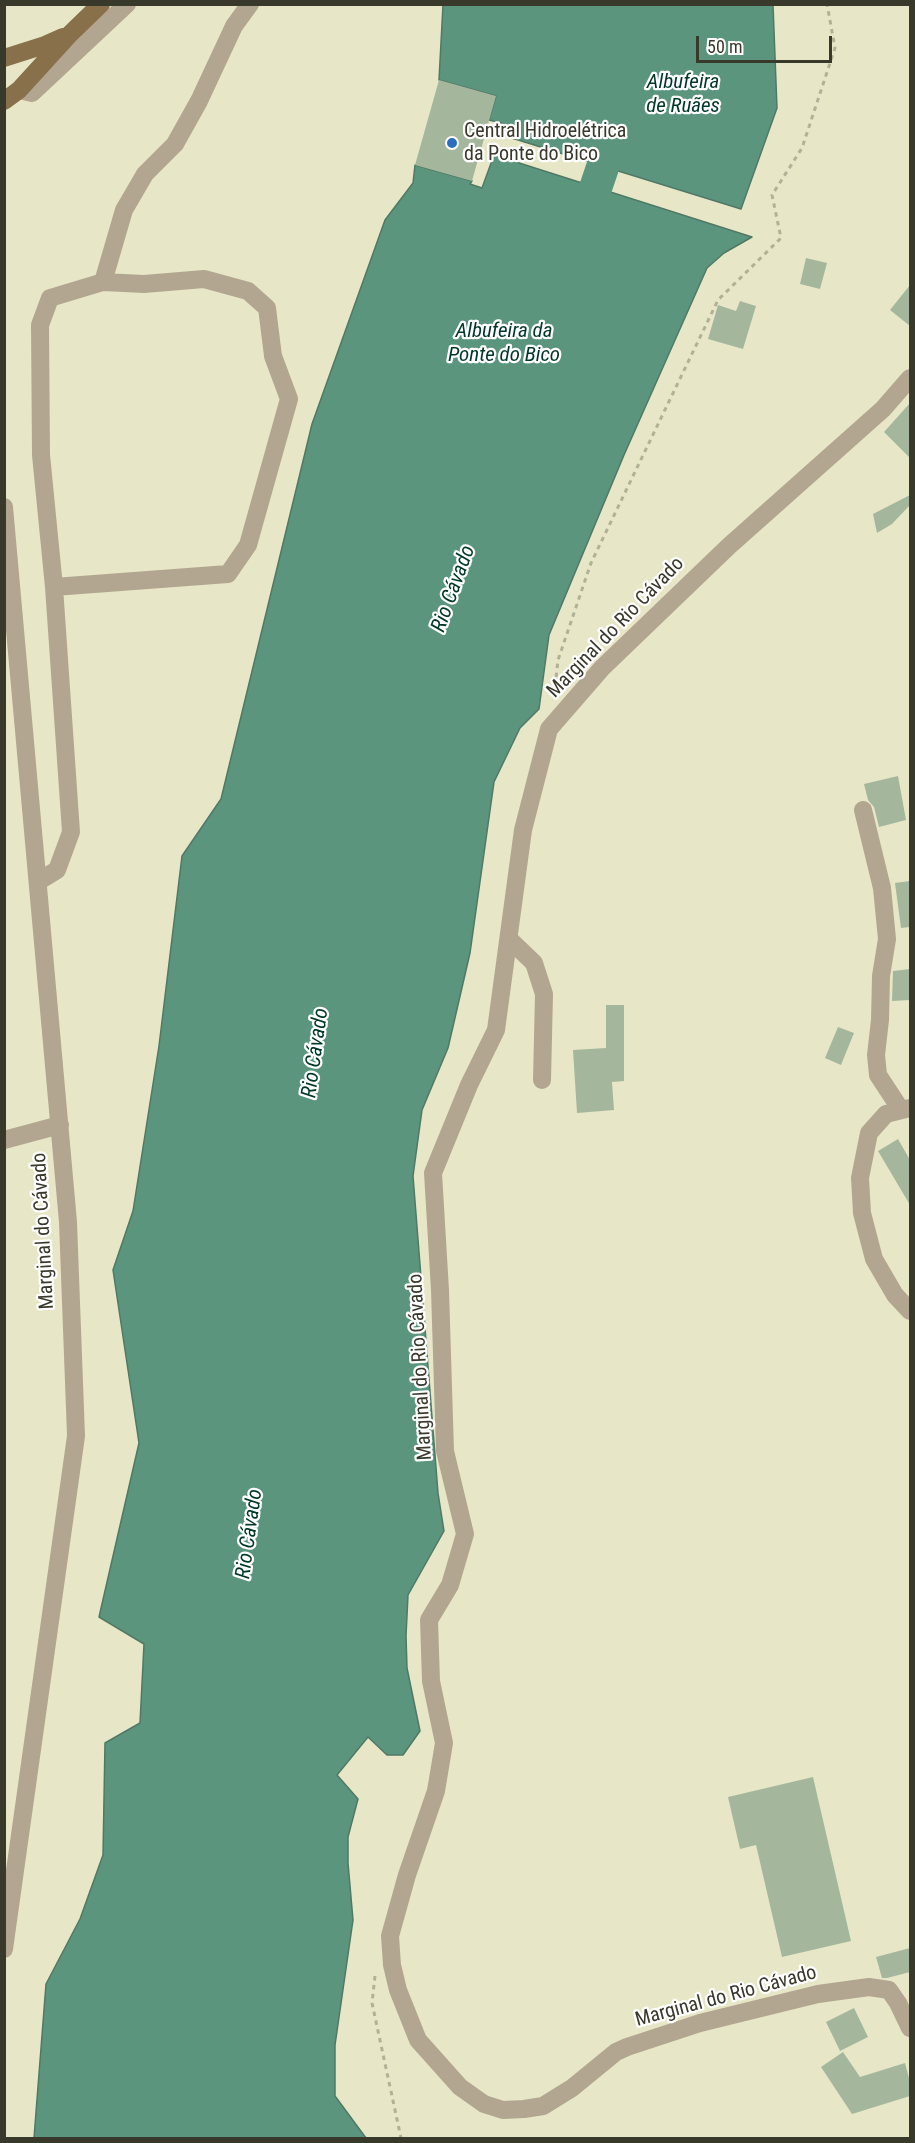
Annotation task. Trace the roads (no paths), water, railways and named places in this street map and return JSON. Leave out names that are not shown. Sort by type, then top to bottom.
[{"type":"main road","points":[[12,96],[101,4]]},
{"type":"main road","points":[[4,58],[70,34]]},
{"type":"street","points":[[12,96],[32,93],[127,4]]},
{"type":"street","points":[[104,282],[124,210],[145,174],[175,144],[199,101],[234,26],[250,4]]},
{"type":"street","points":[[39,881],[57,870],[71,832],[54,587],[41,455],[40,325],[50,298],[104,282],[144,284],[204,279],[248,291],[267,308],[273,356],[290,399],[248,544],[228,574],[54,587]]},
{"type":"street","name":"Marginal do Rio Cávado","points":[[910,378],[883,410],[729,546],[602,668],[549,729],[523,830],[496,1030],[469,1085],[433,1173],[440,1290],[445,1451],[465,1534],[450,1585],[429,1620],[431,1681],[444,1743],[436,1791],[407,1875],[390,1936],[392,1965],[398,1990],[418,2040],[460,2087],[484,2104],[503,2110],[543,2106],[572,2088],[616,2052],[627,2047],[700,2023],[818,1994],[869,1987],[889,1990],[910,2028]]},
{"type":"street","name":"Marginal do Cávado","points":[[4,507],[68,1222],[75,1436],[12,1847],[4,1949]]},
{"type":"street","points":[[862,810],[882,888],[886,939],[881,976],[876,1055],[878,1075],[906,1109],[886,1114],[869,1133],[860,1178],[862,1214],[874,1258],[895,1295],[910,1311]]},
{"type":"street","points":[[509,939],[534,963],[544,994],[542,1080]]},
{"type":"street","points":[[4,1140],[60,1125]]},
{"type":"water","name":"Albufeira de Ruães","points":[[443,5],[773,5],[777,108],[741,209],[502,135],[505,124],[489,120],[496,96],[439,80]]},
{"type":"water","name":"Albufeira da Ponte do Bico","points":[[494,155],[752,237],[724,253],[707,268],[624,455],[549,635],[539,709],[520,728],[494,782],[470,953],[448,1048],[422,1110],[413,1176],[438,1493],[444,1531],[408,1595],[407,1668],[420,1731],[403,1755],[387,1755],[368,1737],[337,1775],[358,1799],[348,1837],[353,1920],[335,2045],[335,2096],[366,2138],[34,2138],[46,1984],[80,1919],[103,1855],[105,1743],[140,1723],[144,1644],[99,1617],[139,1443],[113,1270],[133,1211],[159,1046],[182,856],[221,799],[312,424],[385,220],[413,183],[415,165],[472,181],[470,184],[482,188]]},
{"type":"waterway","name":"Rio Cávado","points":[[582,228],[603,166],[610,122]]},
{"type":"place","name":"Central Hidroelétrica da Ponte do Bico","points":[[452,143]]}]
